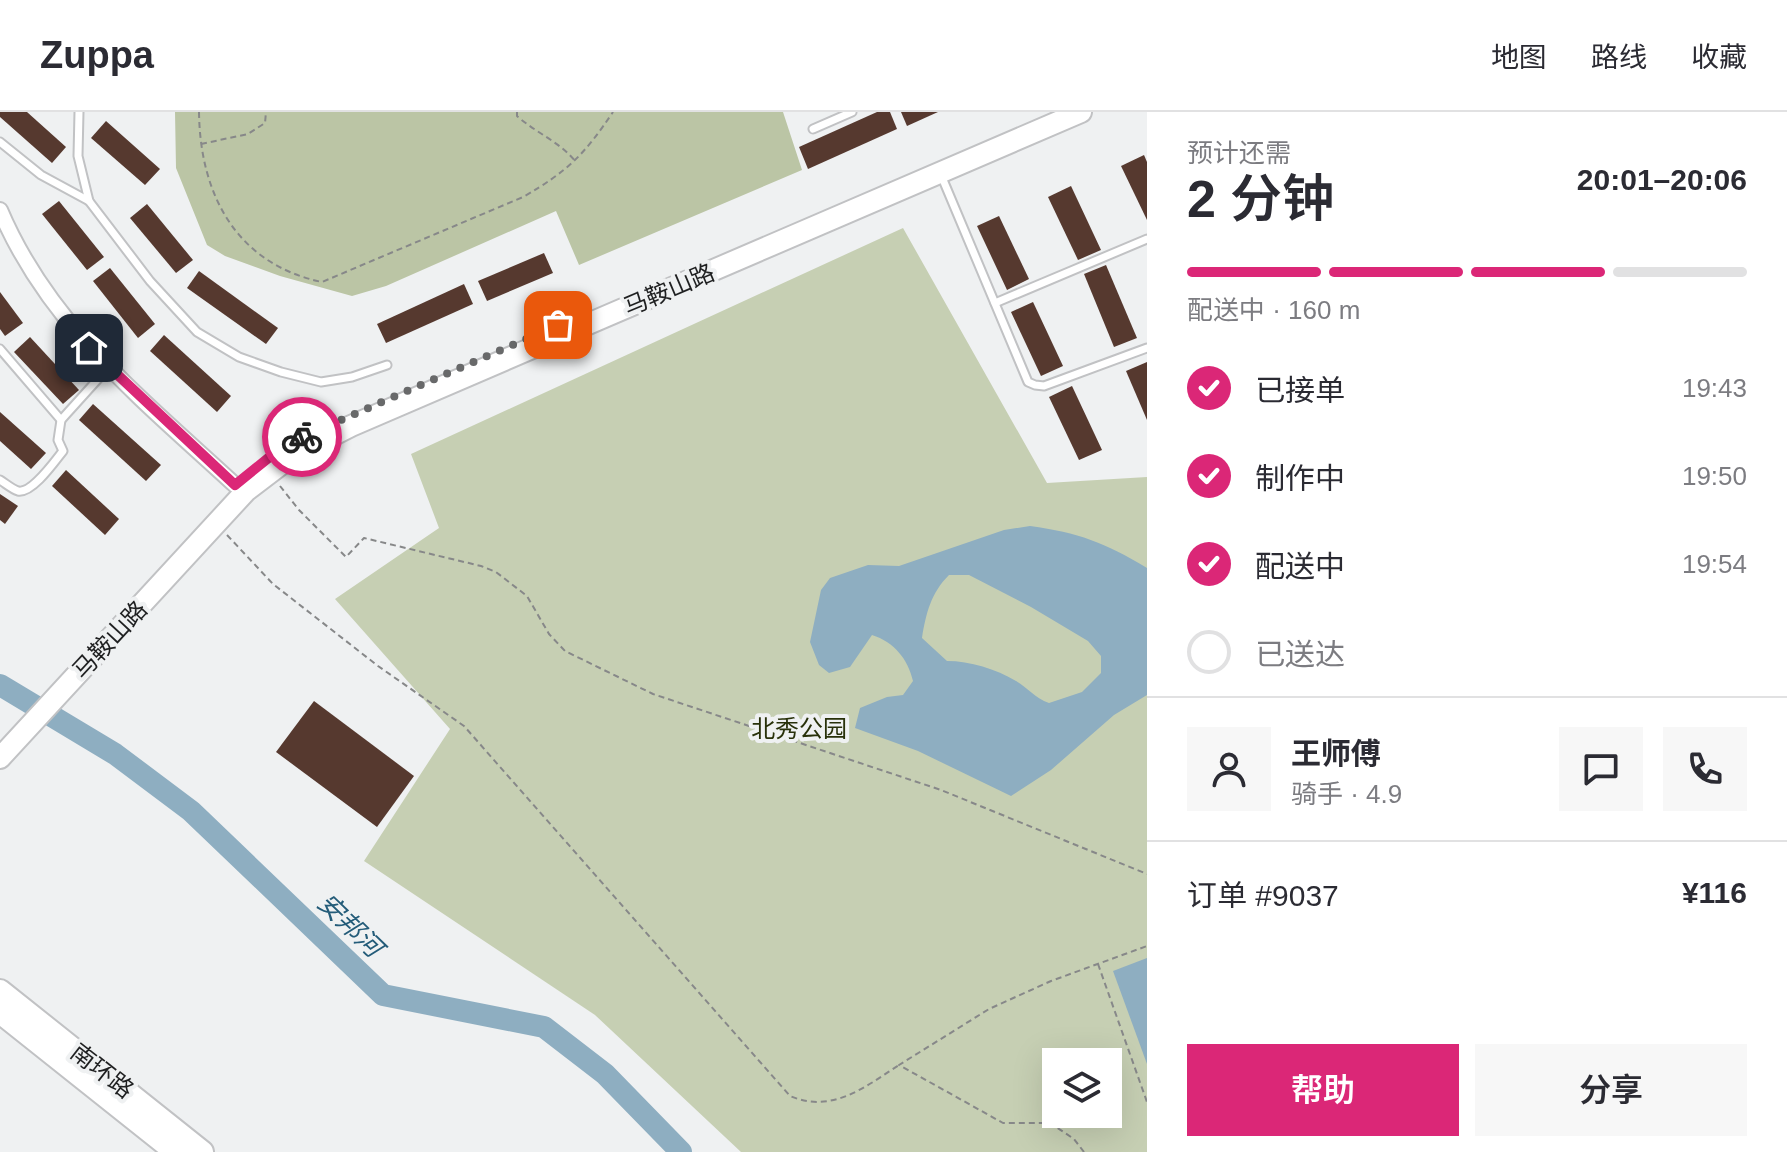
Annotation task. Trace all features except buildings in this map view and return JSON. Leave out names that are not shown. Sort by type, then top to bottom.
[{"type":"highway","name":"南环路","points":[[0,991],[202,1152]]},
{"type":"highway","name":"南环路","points":[[0,1012],[176,1152]]},
{"type":"main road","name":"马鞍山路","points":[[112,628],[235,485],[277,451],[316,429],[1053,112]]},
{"type":"main road","name":"马鞍山路","points":[[0,758],[9,736],[112,628],[246,491],[292,456],[351,426],[1081,112]]},
{"type":"street","points":[[0,210],[33,275],[69,325],[108,368],[235,485]]},
{"type":"lane","points":[[79,112],[78,156],[89,201],[150,281],[197,332],[239,357],[321,382],[352,377],[387,365]]},
{"type":"lane","points":[[813,129],[852,112]]},
{"type":"lane","points":[[0,142],[41,175],[89,201]]},
{"type":"lane","points":[[941,173],[1024,375],[1035,385],[1044,386],[1147,348]]},
{"type":"lane","points":[[995,303],[1147,239]]},
{"type":"lane","points":[[0,349],[61,420]]},
{"type":"lane","points":[[0,480],[17,491],[25,490],[49,471],[63,451],[58,440],[61,420],[108,368]]},
{"type":"path","points":[[199,112],[200,144],[211,188],[236,234],[253,251],[272,263],[322,282],[523,197],[575,162],[613,112]]},
{"type":"path","points":[[200,144],[248,134],[265,123],[266,112]]},
{"type":"path","points":[[517,112],[517,116],[533,130],[565,148],[575,162]]},
{"type":"path","points":[[268,472],[299,510],[346,557],[364,538],[481,566],[509,579],[527,596],[556,643],[599,670],[667,700],[941,790],[1147,874]]},
{"type":"path","points":[[216,523],[273,584],[378,666],[464,726],[790,1096],[812,1103],[836,1100],[854,1093],[989,1009],[1051,981],[1147,946]]},
{"type":"path","points":[[1098,964],[1147,1102]]},
{"type":"path","points":[[899,1065],[1003,1123],[1053,1125],[1074,1139],[1084,1152]]},
{"type":"green space","points":[[175,112],[783,112],[802,170],[579,265],[556,211],[386,286],[352,296],[280,276],[225,256],[207,245],[176,168]]},
{"type":"green space","name":"北秀公园","points":[[903,228],[1047,483],[1147,477],[1147,1152],[741,1152],[595,1015],[364,861],[450,729],[335,599],[439,528],[411,454]]},
{"type":"water","points":[[1030,526],[1063,532],[1104,545],[1147,568],[1147,695],[1114,715],[1051,770],[1011,796],[918,751],[855,728],[860,708],[887,697],[903,695],[913,681],[904,659],[893,647],[872,635],[850,667],[829,673],[819,665],[810,642],[821,590],[830,578],[868,565],[899,566],[1004,530]],"holes":[[[949,575],[969,575],[1088,641],[1101,656],[1101,673],[1082,692],[1049,703],[1000,673],[974,664],[947,661],[922,638],[925,620],[934,596]]]},
{"type":"water","points":[[1147,958],[1147,1064],[1113,971]]},
{"type":"waterway","name":"安邦河","points":[[0,685],[115,754],[191,811],[383,995],[544,1027],[605,1074],[681,1152]]},
{"type":"way so far","points":[[302,437],[558,325]]},
{"type":"route","points":[[89,348],[235,485],[256,466],[302,437]]}]
